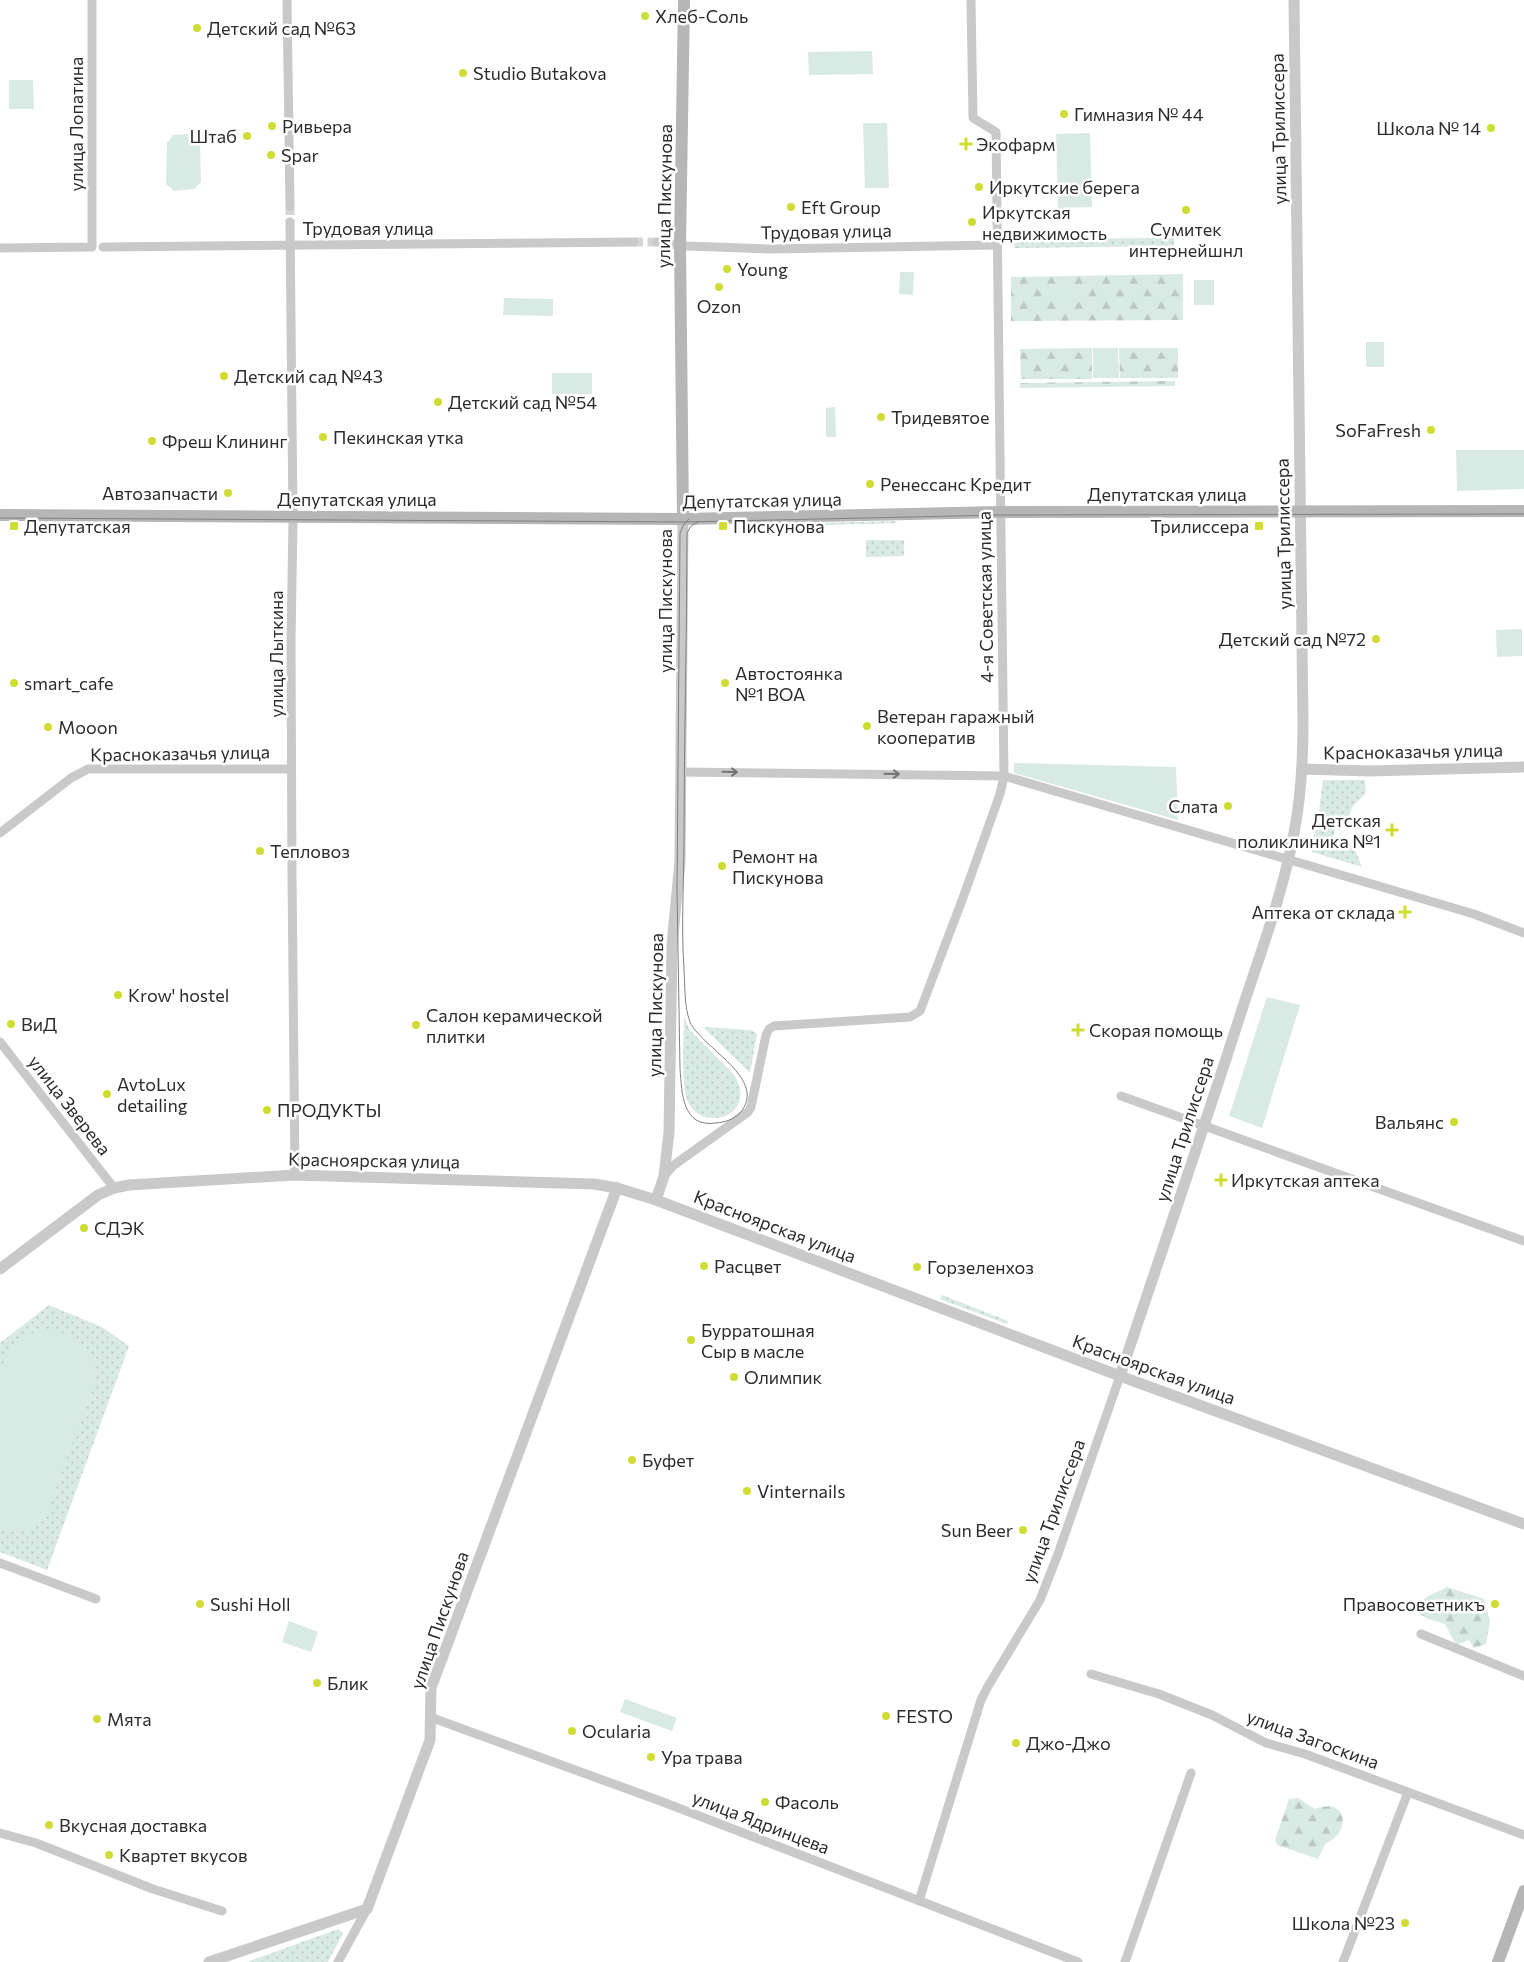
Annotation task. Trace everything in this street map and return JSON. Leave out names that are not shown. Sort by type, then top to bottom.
[{"type":"main road","name":"улица Пискунова","points":[[683,519],[680,245],[684,0]]},
{"type":"main road","name":"Депутатская улица","points":[[0,515],[683,519],[1000,512],[1524,511]]},
{"type":"main road","points":[[1498,1962],[1524,1891]]},
{"type":"street","name":"улица Лопатина","points":[[0,248],[92,247],[92,0]]},
{"type":"street","points":[[287,0],[290,206]]},
{"type":"street","name":"4-я Советская улица","points":[[664,1176],[674,1165],[748,1112],[751,1107],[768,1029],[774,1026],[910,1017],[920,1011],[1000,794],[1004,776],[996,132],[973,118],[970,0]]},
{"type":"street","name":"улица Трилиссера","points":[[919,1901],[981,1700],[986,1688],[1040,1600],[1120,1376],[1204,1127],[1275,906],[1288,858],[1299,805],[1303,769],[1294,0]]},
{"type":"street","name":"улица Лыткина","points":[[290,222],[291,769],[295,1175]]},
{"type":"street","name":"Трудовая улица","points":[[103,247],[634,242]]},
{"type":"street","name":"Трудовая улица","points":[[657,242],[680,245],[771,249],[996,245]]},
{"type":"street","name":"улица Пискунова","points":[[656,1200],[664,1176],[670,1114],[672,945],[680,861],[683,519]]},
{"type":"street","name":"Красноказачья улица","points":[[1303,769],[1369,771],[1524,766]]},
{"type":"street","name":"Красноказачья улица","points":[[0,833],[71,778],[88,769],[291,769]]},
{"type":"street","points":[[681,772],[1004,776],[1474,914],[1524,933]]},
{"type":"street","name":"улица Зверева","points":[[0,1042],[114,1188]]},
{"type":"street","points":[[1121,1096],[1524,1241]]},
{"type":"street","name":"Красноярская улица","points":[[0,1269],[98,1195],[114,1188],[139,1184],[295,1175],[570,1182],[617,1188],[656,1200],[1120,1376],[1524,1524]]},
{"type":"street","name":"улица Пискунова","points":[[367,1909],[430,1740],[431,1688],[617,1188]]},
{"type":"street","points":[[0,1563],[96,1599]]},
{"type":"street","points":[[1422,1634],[1524,1676]]},
{"type":"street","name":"улица Загоскина","points":[[1092,1674],[1159,1694],[1212,1715],[1266,1743],[1304,1754],[1524,1835]]},
{"type":"street","name":"улица Ядринцева","points":[[430,1718],[663,1802],[1078,1962]]},
{"type":"street","points":[[1125,1962],[1191,1773]]},
{"type":"street","points":[[1343,1962],[1408,1792]]},
{"type":"street","points":[[0,1833],[44,1846],[153,1889],[222,1911]]},
{"type":"street","points":[[208,1962],[367,1909]]},
{"type":"street","points":[[338,1962],[367,1909]]},
{"type":"green space","points":[[872,51],[873,74],[809,75],[808,52]]},
{"type":"green space","points":[[9,80],[33,80],[34,109],[9,109]]},
{"type":"green space","points":[[863,123],[887,123],[889,188],[865,188]]},
{"type":"green space","points":[[1090,133],[1092,207],[1058,208],[1056,134]]},
{"type":"green space","points":[[194,134],[200,142],[201,182],[194,189],[174,191],[166,184],[167,143],[173,135]]},
{"type":"green space","points":[[1174,238],[1174,246],[1014,248],[1015,239]]},
{"type":"green space","points":[[900,272],[914,272],[913,295],[899,294]]},
{"type":"green space","points":[[1183,274],[1183,320],[1011,321],[1011,277]]},
{"type":"green space","points":[[1194,280],[1214,280],[1214,305],[1194,305]]},
{"type":"green space","points":[[1057,287],[1089,287],[1088,302],[1057,302]]},
{"type":"green space","points":[[504,298],[553,299],[553,316],[503,315]]},
{"type":"green space","points":[[1366,342],[1384,342],[1384,367],[1366,367]]},
{"type":"green space","points":[[1092,348],[1092,379],[1021,379],[1020,349]]},
{"type":"green space","points":[[1093,348],[1118,348],[1119,378],[1093,378]]},
{"type":"green space","points":[[1119,348],[1178,348],[1178,378],[1120,378]]},
{"type":"green space","points":[[552,373],[592,373],[592,394],[552,394]]},
{"type":"green space","points":[[1175,381],[1175,386],[1020,388],[1020,383]]},
{"type":"green space","points":[[835,407],[836,437],[826,437],[826,408]]},
{"type":"green space","points":[[1456,450],[1524,450],[1524,489],[1457,491]]},
{"type":"green space","points":[[896,521],[896,523],[823,525],[823,523]]},
{"type":"green space","points":[[866,540],[904,540],[904,556],[866,557]]},
{"type":"green space","points":[[1522,629],[1522,656],[1497,657],[1496,630]]},
{"type":"green space","points":[[1014,763],[1176,767],[1178,820],[1014,773]]},
{"type":"green space","points":[[1323,780],[1365,780],[1366,793],[1352,807],[1348,820],[1318,819]]},
{"type":"green space","points":[[1317,823],[1335,823],[1334,839],[1313,840]]},
{"type":"green space","points":[[1313,844],[1353,845],[1362,867],[1312,852]]},
{"type":"green space","points":[[1267,997],[1300,1005],[1262,1128],[1229,1116]]},
{"type":"green space","points":[[684,1016],[689,1029],[735,1076],[740,1090],[739,1101],[734,1110],[726,1116],[706,1117],[696,1112],[689,1104],[683,1074]]},
{"type":"green space","points":[[703,1027],[751,1030],[757,1034],[750,1073]]},
{"type":"green space","points":[[942,1295],[1008,1321],[1007,1324],[940,1299]]},
{"type":"green space","points":[[49,1305],[102,1327],[129,1346],[47,1570],[0,1552],[0,1343]]},
{"type":"green space","points":[[39,1330],[60,1332],[79,1341],[90,1354],[98,1374],[45,1518],[35,1526],[24,1530],[13,1532],[0,1531],[0,1373],[14,1345]]},
{"type":"green space","points":[[1447,1587],[1484,1599],[1490,1621],[1486,1644],[1474,1648],[1469,1640],[1456,1645],[1445,1624],[1428,1619],[1418,1613],[1424,1599]]},
{"type":"green space","points":[[289,1621],[318,1632],[311,1652],[282,1642]]},
{"type":"green space","points":[[625,1699],[677,1718],[672,1731],[620,1712]]},
{"type":"green space","points":[[1298,1798],[1315,1809],[1326,1806],[1335,1808],[1340,1812],[1342,1818],[1339,1832],[1325,1844],[1318,1859],[1277,1845],[1275,1840],[1289,1799]]},
{"type":"green space","points":[[338,1929],[343,1933],[328,1962],[247,1962]]},
{"type":"tunnel","points":[[290,206],[290,222]]},
{"type":"tunnel","points":[[634,242],[657,242]]},
{"type":"tram line","points":[[0,518],[685,522],[1000,515],[1524,514]]},
{"type":"tram line","points":[[689,519],[684,524],[680,533],[677,889],[680,1069],[683,1098],[690,1114],[696,1120],[705,1123],[716,1123],[729,1120],[740,1113],[747,1100],[746,1088],[740,1076],[697,1032],[690,1022],[685,996],[683,919],[687,533],[691,526],[698,522]]},
{"type":"place","name":"Хлеб-Соль","points":[[645,16]]},
{"type":"place","name":"Детский сад №63","points":[[197,28]]},
{"type":"place","name":"Studio Butakova","points":[[463,73]]},
{"type":"place","name":"Гимназия № 44","points":[[1064,114]]},
{"type":"place","name":"Ривьера","points":[[272,126]]},
{"type":"place","name":"Школа № 14","points":[[1491,128]]},
{"type":"place","name":"Штаб","points":[[247,136]]},
{"type":"place","name":"Экофарм","points":[[966,144]]},
{"type":"place","name":"Spar","points":[[271,155]]},
{"type":"place","name":"Иркутские берега","points":[[979,187]]},
{"type":"place","name":"Eft Group","points":[[791,207]]},
{"type":"place","name":"Сумитек интернейшнл","points":[[1186,210]]},
{"type":"place","name":"Иркутская недвижимость","points":[[972,222]]},
{"type":"place","name":"Young","points":[[727,269]]},
{"type":"place","name":"Ozon","points":[[719,287]]},
{"type":"place","name":"Детский сад №43","points":[[224,376]]},
{"type":"place","name":"Детский сад №54","points":[[438,402]]},
{"type":"place","name":"Тридевятое","points":[[881,417]]},
{"type":"place","name":"SoFaFresh","points":[[1431,430]]},
{"type":"place","name":"Пекинская утка","points":[[323,437]]},
{"type":"place","name":"Фрeш Клининг","points":[[152,441]]},
{"type":"place","name":"Ренессанс Кредит","points":[[870,484]]},
{"type":"place","name":"Автозапчасти","points":[[228,493]]},
{"type":"place","name":"Депутатская","points":[[14,526]]},
{"type":"place","name":"Пискунова","points":[[723,526]]},
{"type":"place","name":"Трилиссера","points":[[1259,526]]},
{"type":"place","name":"Детский сад №72","points":[[1376,639]]},
{"type":"place","name":"smart_cafe","points":[[14,683]]},
{"type":"place","name":"Автостоянка №1 ВОА","points":[[725,683]]},
{"type":"place","name":"Ветеран гаражный кооператив","points":[[867,726]]},
{"type":"place","name":"Mooon","points":[[48,727]]},
{"type":"place","name":"Слата","points":[[1228,806]]},
{"type":"place","name":"Детская поликлиника №1","points":[[1392,830]]},
{"type":"place","name":"Тепловоз","points":[[260,851]]},
{"type":"place","name":"Ремонт на Пискунова","points":[[722,866]]},
{"type":"place","name":"Аптека от склада","points":[[1405,912]]},
{"type":"place","name":"Krow' hostel","points":[[118,995]]},
{"type":"place","name":"ВиД","points":[[11,1024]]},
{"type":"place","name":"Салон керамической плитки","points":[[416,1025]]},
{"type":"place","name":"Скорая помощь","points":[[1078,1030]]},
{"type":"place","name":"AvtoLux detailing","points":[[107,1094]]},
{"type":"place","name":"ПРОДУКТЫ","points":[[267,1110]]},
{"type":"place","name":"Вальянс","points":[[1454,1122]]},
{"type":"place","name":"Иркутская аптека","points":[[1221,1180]]},
{"type":"place","name":"СДЭК","points":[[84,1228]]},
{"type":"place","name":"Расцвет","points":[[704,1266]]},
{"type":"place","name":"Горзеленхоз","points":[[917,1267]]},
{"type":"place","name":"Бурратошная Сыр в масле","points":[[691,1340]]},
{"type":"place","name":"Олимпик","points":[[734,1377]]},
{"type":"place","name":"Буфет","points":[[632,1460]]},
{"type":"place","name":"Vinternails","points":[[747,1491]]},
{"type":"place","name":"Sun Beer","points":[[1023,1530]]},
{"type":"place","name":"Sushi Holl","points":[[200,1604]]},
{"type":"place","name":"Правосоветникъ","points":[[1495,1604]]},
{"type":"place","name":"Блик","points":[[317,1683]]},
{"type":"place","name":"FESTO","points":[[886,1716]]},
{"type":"place","name":"Мята","points":[[97,1719]]},
{"type":"place","name":"Ocularia","points":[[572,1731]]},
{"type":"place","name":"Джо-Джо","points":[[1016,1743]]},
{"type":"place","name":"Ура трава","points":[[651,1757]]},
{"type":"place","name":"Фасоль","points":[[765,1802]]},
{"type":"place","name":"Вкусная доставка","points":[[49,1825]]},
{"type":"place","name":"Квартет вкусов","points":[[109,1855]]},
{"type":"place","name":"Школа №23","points":[[1405,1923]]}]
